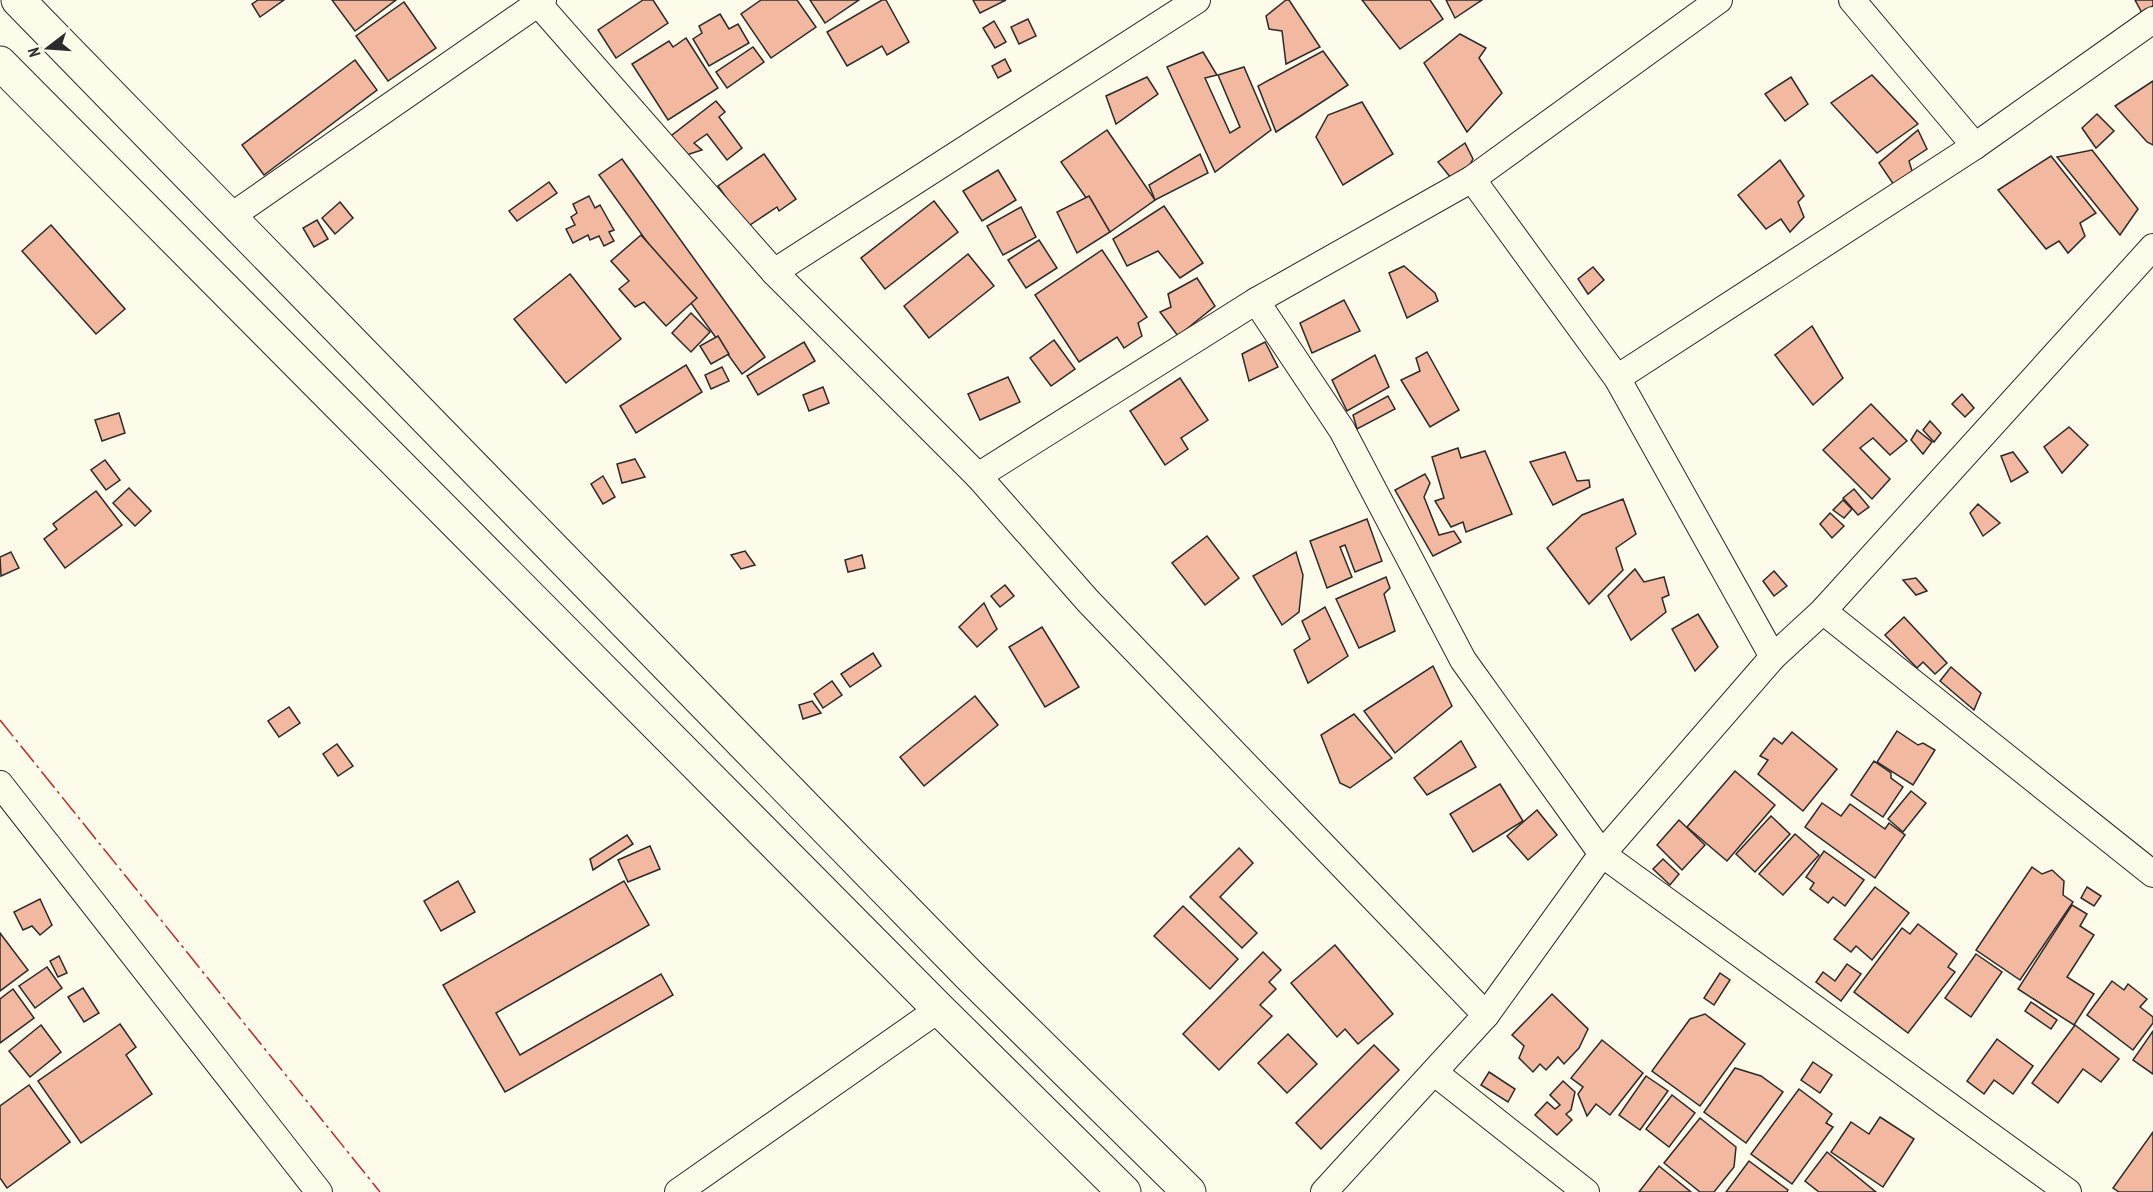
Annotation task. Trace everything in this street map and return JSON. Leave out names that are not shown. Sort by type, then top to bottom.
[{"type":"main road","points":[[18,0],[1015,1021],[1189,1192]]},
{"type":"main road","points":[[0,63],[939,1009],[1124,1192]]},
{"type":"main road","points":[[988,1056],[1015,1021]]},
{"type":"street","points":[[774,272],[1197,0]]},
{"type":"street","points":[[978,476],[1256,301],[1472,179],[1719,0]]},
{"type":"street","points":[[1852,0],[1975,146]]},
{"type":"street","points":[[230,217],[538,1],[774,272],[978,476],[1088,601],[1486,1014]]},
{"type":"street","points":[[1617,378],[1975,146],[2153,20]]},
{"type":"street","points":[[1472,179],[1617,378],[1773,657]]},
{"type":"street","points":[[1324,1192],[1435,1073],[1486,1014],[1602,854],[1773,657],[1823,611],[2153,247]]},
{"type":"street","points":[[1256,301],[1342,430],[1464,660],[1602,854],[2068,1192]]},
{"type":"street","points":[[1823,611],[2153,874]]},
{"type":"street","points":[[0,784],[319,1192]]},
{"type":"street","points":[[678,1192],[939,1009]]},
{"type":"street","points":[[1435,1073],[1586,1192]]},
{"type":"building","points":[[258,0],[284,0],[260,17],[252,4]]},
{"type":"building","points":[[332,0],[396,0],[355,31]]},
{"type":"building","points":[[643,0],[653,0],[668,23],[616,58],[598,30]]},
{"type":"building","points":[[761,0],[797,0],[816,27],[771,58],[741,14]]},
{"type":"building","points":[[810,0],[859,0],[825,23]]},
{"type":"building","points":[[882,0],[886,0],[909,42],[887,55],[882,46],[847,66],[827,32]]},
{"type":"building","points":[[973,0],[1006,0],[980,13]]},
{"type":"building","points":[[1289,0],[1320,47],[1286,64],[1282,31],[1269,29],[1266,16]]},
{"type":"building","points":[[1362,0],[1430,0],[1443,19],[1400,49]]},
{"type":"building","points":[[1446,0],[1482,0],[1455,18]]},
{"type":"building","points":[[2135,0],[2153,0],[2153,6],[2142,13]]},
{"type":"building","points":[[404,2],[436,48],[388,81],[356,36]]},
{"type":"building","points":[[720,14],[729,29],[738,24],[749,43],[709,66],[693,39],[702,33],[699,26]]},
{"type":"building","points":[[1028,19],[1036,36],[1019,44],[1011,27]]},
{"type":"building","points":[[994,21],[1006,42],[995,48],[983,28]]},
{"type":"building","points":[[1460,34],[1486,48],[1479,58],[1502,93],[1467,132],[1424,63]]},
{"type":"building","points":[[686,38],[718,88],[668,120],[632,64],[669,41],[673,47]]},
{"type":"building","points":[[753,47],[764,62],[727,88],[716,72]]},
{"type":"building","points":[[1323,51],[1348,85],[1276,132],[1258,86]]},
{"type":"building","points":[[1203,52],[1217,75],[1205,78],[1230,133],[1240,127],[1218,75],[1244,67],[1271,130],[1215,172],[1167,67]]},
{"type":"building","points":[[1005,59],[1011,71],[998,78],[992,66]]},
{"type":"building","points":[[355,60],[377,90],[264,175],[242,145]]},
{"type":"building","points":[[1872,75],[1918,124],[1877,153],[1831,103]]},
{"type":"building","points":[[1147,77],[1158,94],[1116,124],[1106,96]]},
{"type":"building","points":[[1791,77],[1808,104],[1785,121],[1765,94]]},
{"type":"building","points":[[2153,81],[2153,145],[2147,142],[2115,106]]},
{"type":"building","points":[[716,101],[725,112],[719,117],[742,148],[727,160],[707,134],[694,143],[702,150],[680,157],[667,139]]},
{"type":"building","points":[[1362,102],[1393,154],[1343,185],[1316,137],[1328,115]]},
{"type":"building","points":[[2097,114],[2114,131],[2096,148],[2082,128]]},
{"type":"building","points":[[1107,130],[1155,200],[1110,232],[1061,162]]},
{"type":"building","points":[[1918,130],[1927,149],[1909,161],[1912,171],[1894,185],[1879,163]]},
{"type":"building","points":[[1465,143],[1473,159],[1469,166],[1451,178],[1438,162]]},
{"type":"building","points":[[2092,150],[2138,209],[2120,235],[2057,157]]},
{"type":"building","points":[[764,154],[796,199],[779,211],[777,207],[747,227],[718,186]]},
{"type":"building","points":[[1200,154],[1208,173],[1155,200],[1149,185]]},
{"type":"building","points":[[2051,156],[2096,213],[2080,223],[2085,236],[2068,253],[2059,241],[2046,249],[1998,190]]},
{"type":"building","points":[[622,159],[765,357],[742,374],[599,175]]},
{"type":"building","points":[[1780,160],[1804,196],[1798,202],[1804,217],[1790,232],[1781,219],[1766,229],[1738,195]]},
{"type":"building","points":[[998,170],[1016,200],[982,221],[963,191]]},
{"type":"building","points":[[549,182],[557,193],[517,221],[509,211]]},
{"type":"building","points":[[589,196],[595,208],[600,205],[614,230],[609,232],[614,241],[604,246],[599,236],[590,240],[588,235],[573,243],[566,229],[575,225],[571,217],[577,213],[573,204]]},
{"type":"building","points":[[1089,196],[1110,232],[1077,253],[1057,212]]},
{"type":"building","points":[[934,201],[958,232],[885,289],[861,258]]},
{"type":"building","points":[[340,202],[353,218],[335,234],[322,218]]},
{"type":"building","points":[[1164,206],[1203,263],[1180,278],[1158,251],[1127,266],[1113,239]]},
{"type":"building","points":[[1021,207],[1036,237],[1003,255],[987,226]]},
{"type":"building","points":[[317,220],[328,239],[314,247],[303,228]]},
{"type":"building","points":[[51,225],[125,309],[96,334],[22,251]]},
{"type":"building","points":[[641,235],[697,298],[666,326],[644,302],[635,307],[619,289],[629,281],[611,261]]},
{"type":"building","points":[[1039,240],[1057,268],[1026,288],[1008,260]]},
{"type":"building","points":[[1102,250],[1147,317],[1138,323],[1142,336],[1124,348],[1117,337],[1079,362],[1035,295]]},
{"type":"building","points":[[968,254],[994,286],[929,338],[904,306]]},
{"type":"building","points":[[1404,266],[1435,293],[1438,301],[1407,318],[1389,273]]},
{"type":"building","points":[[1593,267],[1604,280],[1588,294],[1578,279]]},
{"type":"building","points":[[570,274],[621,339],[566,383],[514,319]]},
{"type":"building","points":[[1197,278],[1215,306],[1178,336],[1160,312],[1171,307],[1168,294]]},
{"type":"building","points":[[1344,300],[1360,331],[1312,353],[1300,323]]},
{"type":"building","points":[[691,313],[710,332],[691,352],[672,333]]},
{"type":"building","points":[[1812,326],[1843,378],[1813,405],[1775,355]]},
{"type":"building","points":[[718,336],[729,354],[711,364],[700,346]]},
{"type":"building","points":[[1054,340],[1075,369],[1051,386],[1030,358]]},
{"type":"building","points":[[804,342],[815,361],[758,395],[747,376]]},
{"type":"building","points":[[1265,342],[1278,367],[1249,381],[1242,354]]},
{"type":"building","points":[[1427,352],[1459,410],[1430,427],[1401,380],[1420,371],[1416,358]]},
{"type":"building","points":[[1375,355],[1389,387],[1347,411],[1332,380]]},
{"type":"building","points":[[686,365],[702,392],[636,433],[620,406]]},
{"type":"building","points":[[722,367],[729,381],[711,389],[705,375]]},
{"type":"building","points":[[1008,377],[1020,402],[980,420],[968,394]]},
{"type":"building","points":[[1180,378],[1208,420],[1181,438],[1188,449],[1165,465],[1130,411]]},
{"type":"building","points":[[823,387],[829,403],[809,411],[803,395]]},
{"type":"building","points":[[1962,394],[1974,408],[1965,417],[1952,404]]},
{"type":"building","points":[[1388,396],[1395,409],[1357,429],[1353,415]]},
{"type":"building","points":[[1871,404],[1907,441],[1890,455],[1873,438],[1860,448],[1890,479],[1872,499],[1823,450]]},
{"type":"building","points":[[119,413],[125,433],[102,441],[95,420]]},
{"type":"building","points":[[1930,421],[1941,433],[1934,442],[1923,430]]},
{"type":"building","points":[[2069,427],[2088,445],[2062,473],[2044,447]]},
{"type":"building","points":[[1917,430],[1932,442],[1923,454],[1911,440]]},
{"type":"building","points":[[1458,448],[1461,458],[1485,451],[1512,514],[1466,532],[1463,522],[1451,527],[1435,501],[1444,498],[1432,457]]},
{"type":"building","points":[[1565,452],[1577,481],[1589,480],[1590,487],[1553,505],[1530,462]]},
{"type":"building","points":[[2013,452],[2028,472],[2011,482],[2001,456]]},
{"type":"building","points":[[635,459],[645,477],[622,483],[617,464]]},
{"type":"building","points":[[105,460],[120,480],[106,490],[91,470]]},
{"type":"building","points":[[1425,474],[1430,483],[1424,497],[1439,535],[1454,531],[1461,542],[1433,556],[1395,490]]},
{"type":"building","points":[[603,476],[615,497],[603,504],[591,484]]},
{"type":"building","points":[[129,488],[151,511],[135,526],[113,503]]},
{"type":"building","points":[[1854,489],[1869,507],[1858,515],[1843,498]]},
{"type":"building","points":[[96,491],[122,525],[65,568],[44,539],[57,529],[53,524]]},
{"type":"building","points":[[1623,499],[1636,534],[1616,548],[1623,570],[1589,604],[1547,548],[1582,515]]},
{"type":"building","points":[[1843,500],[1852,509],[1844,518],[1833,510]]},
{"type":"building","points":[[1978,504],[2000,523],[1983,536],[1970,513]]},
{"type":"building","points":[[1830,513],[1844,526],[1832,538],[1820,524]]},
{"type":"building","points":[[1367,519],[1382,561],[1355,572],[1345,545],[1340,547],[1352,577],[1327,588],[1310,541]]},
{"type":"building","points":[[1207,536],[1239,578],[1205,605],[1172,563]]},
{"type":"building","points":[[745,551],[755,565],[741,569],[731,555]]},
{"type":"building","points":[[11,552],[19,568],[1,576],[0,557]]},
{"type":"building","points":[[1296,552],[1303,575],[1299,612],[1282,625],[1253,576]]},
{"type":"building","points":[[862,555],[865,568],[848,572],[845,560]]},
{"type":"building","points":[[1635,569],[1644,582],[1664,577],[1669,595],[1662,598],[1666,612],[1631,640],[1608,596]]},
{"type":"building","points":[[1774,571],[1787,586],[1774,596],[1763,581]]},
{"type":"building","points":[[1386,577],[1390,588],[1384,594],[1395,631],[1359,648],[1336,599]]},
{"type":"building","points":[[1916,578],[1927,591],[1916,595],[1903,580]]},
{"type":"building","points":[[1005,585],[1014,596],[1000,607],[991,596]]},
{"type":"building","points":[[984,603],[997,629],[977,647],[959,627]]},
{"type":"building","points":[[1325,607],[1348,656],[1308,683],[1294,650],[1310,639],[1302,621]]},
{"type":"building","points":[[1698,614],[1718,647],[1695,671],[1672,629]]},
{"type":"building","points":[[1904,617],[1947,663],[1935,674],[1923,662],[1917,668],[1885,635]]},
{"type":"building","points":[[1042,627],[1079,687],[1045,707],[1009,647]]},
{"type":"building","points":[[873,653],[881,666],[850,687],[841,674]]},
{"type":"building","points":[[1433,666],[1452,706],[1395,753],[1364,711]]},
{"type":"building","points":[[1951,667],[1981,693],[1974,710],[1940,681]]},
{"type":"building","points":[[832,681],[842,695],[823,708],[814,694]]},
{"type":"building","points":[[975,696],[998,725],[924,786],[900,757]]},
{"type":"building","points":[[812,701],[821,713],[803,719],[799,705]]},
{"type":"building","points":[[289,707],[300,723],[279,737],[268,721]]},
{"type":"building","points":[[1354,714],[1392,758],[1350,788],[1340,783],[1321,735]]},
{"type":"building","points":[[1897,731],[1918,745],[1923,743],[1935,750],[1913,785],[1877,762]]},
{"type":"building","points":[[1792,732],[1837,769],[1803,811],[1758,774],[1768,760],[1760,756],[1774,738],[1782,744]]},
{"type":"building","points":[[1461,741],[1476,767],[1427,795],[1414,778]]},
{"type":"building","points":[[337,744],[353,766],[338,776],[323,754]]},
{"type":"building","points":[[1874,761],[1891,773],[1891,778],[1903,787],[1883,817],[1851,795]]},
{"type":"building","points":[[1735,771],[1775,805],[1727,861],[1687,827]]},
{"type":"building","points":[[1500,784],[1523,821],[1473,852],[1450,814]]},
{"type":"building","points":[[1911,791],[1926,803],[1903,832],[1888,819]]},
{"type":"building","points":[[1822,803],[1841,816],[1850,804],[1885,829],[1889,823],[1905,835],[1875,878],[1805,827]]},
{"type":"building","points":[[1537,810],[1557,835],[1528,860],[1507,836]]},
{"type":"building","points":[[1771,816],[1790,834],[1755,872],[1736,854]]},
{"type":"building","points":[[1679,820],[1705,845],[1682,870],[1657,845]]},
{"type":"building","points":[[1795,834],[1819,855],[1783,895],[1759,874]]},
{"type":"building","points":[[627,835],[633,844],[593,870],[590,859]]},
{"type":"building","points":[[650,846],[660,869],[628,882],[618,860]]},
{"type":"building","points":[[1239,848],[1253,863],[1220,897],[1257,933],[1242,948],[1190,897]]},
{"type":"building","points":[[1824,851],[1864,880],[1845,906],[1833,897],[1828,903],[1810,889],[1814,883],[1806,877]]},
{"type":"building","points":[[1663,859],[1679,874],[1670,885],[1653,869]]},
{"type":"building","points":[[2032,867],[2042,874],[2052,870],[2064,881],[2063,895],[2073,902],[2020,980],[1976,950]]},
{"type":"building","points":[[458,881],[475,912],[441,931],[424,901]]},
{"type":"building","points":[[624,881],[649,925],[496,1013],[520,1055],[661,974],[673,995],[505,1092],[443,985]]},
{"type":"building","points":[[1875,887],[1909,913],[1872,960],[1856,946],[1851,952],[1834,939]]},
{"type":"building","points":[[2087,887],[2101,896],[2094,906],[2081,898]]},
{"type":"building","points":[[40,899],[52,925],[40,935],[32,926],[23,930],[14,912]]},
{"type":"building","points":[[2072,905],[2087,914],[2080,926],[2094,935],[2067,977],[2094,994],[2074,1025],[2018,989]]},
{"type":"building","points":[[1183,906],[1238,959],[1210,989],[1154,936]]},
{"type":"building","points":[[1918,924],[1957,954],[1948,967],[1955,972],[1908,1033],[1854,992],[1902,928],[1910,934]]},
{"type":"building","points":[[0,933],[28,970],[0,991]]},
{"type":"building","points":[[1335,945],[1393,1014],[1358,1044],[1345,1029],[1337,1037],[1291,983]]},
{"type":"building","points":[[1263,952],[1281,970],[1269,982],[1276,989],[1260,1005],[1272,1016],[1219,1070],[1183,1034]]},
{"type":"building","points":[[1976,954],[2002,972],[1971,1017],[1945,998]]},
{"type":"building","points":[[59,956],[67,973],[58,977],[50,961]]},
{"type":"building","points":[[1847,964],[1861,974],[1841,1001],[1816,982],[1823,972],[1835,981]]},
{"type":"building","points":[[47,967],[62,988],[35,1008],[19,986]]},
{"type":"building","points":[[1720,973],[1730,980],[1714,1005],[1704,998]]},
{"type":"building","points":[[2112,981],[2124,990],[2128,984],[2147,999],[2140,1007],[2153,1017],[2153,1023],[2133,1050],[2087,1015]]},
{"type":"building","points":[[83,988],[99,1013],[84,1022],[68,997]]},
{"type":"building","points":[[13,989],[34,1018],[0,1043],[0,999]]},
{"type":"building","points":[[1552,994],[1588,1029],[1579,1048],[1564,1064],[1558,1057],[1546,1070],[1540,1064],[1533,1072],[1519,1058],[1524,1046],[1512,1035]]},
{"type":"building","points":[[2031,1002],[2057,1020],[2051,1029],[2025,1011]]},
{"type":"building","points":[[1705,1014],[1745,1044],[1700,1106],[1652,1071],[1690,1019]]},
{"type":"building","points":[[120,1024],[136,1047],[126,1055],[152,1094],[81,1143],[38,1081]]},
{"type":"building","points":[[41,1025],[61,1052],[30,1077],[9,1051]]},
{"type":"building","points":[[2075,1025],[2119,1059],[2101,1082],[2083,1069],[2058,1103],[2032,1083]]},
{"type":"building","points":[[2153,1031],[2153,1074],[2133,1060]]},
{"type":"building","points":[[1288,1034],[1317,1064],[1287,1093],[1258,1063]]},
{"type":"building","points":[[1997,1039],[2033,1066],[2013,1094],[1994,1080],[1984,1094],[1967,1081]]},
{"type":"building","points":[[1602,1040],[1643,1073],[1610,1115],[1596,1104],[1587,1116],[1578,1094],[1583,1087],[1571,1078]]},
{"type":"building","points":[[1374,1045],[1399,1070],[1321,1149],[1296,1123]]},
{"type":"building","points":[[1813,1062],[1832,1075],[1820,1093],[1801,1080]]},
{"type":"building","points":[[1735,1068],[1761,1076],[1783,1092],[1746,1143],[1704,1112]]},
{"type":"building","points":[[1489,1072],[1515,1089],[1508,1102],[1481,1085]]},
{"type":"building","points":[[1646,1076],[1668,1091],[1640,1130],[1619,1115]]},
{"type":"building","points":[[1563,1081],[1575,1092],[1571,1110],[1566,1114],[1572,1120],[1557,1135],[1535,1115],[1547,1102],[1555,1109],[1560,1105],[1550,1095]]},
{"type":"building","points":[[29,1085],[70,1142],[7,1188],[0,1178],[0,1106]]},
{"type":"building","points":[[1799,1089],[1832,1114],[1826,1123],[1833,1127],[1792,1184],[1751,1154]]},
{"type":"building","points":[[1672,1095],[1695,1113],[1669,1147],[1646,1129]]},
{"type":"building","points":[[1880,1117],[1914,1139],[1883,1187],[1831,1152],[1851,1122],[1869,1134]]},
{"type":"building","points":[[1700,1118],[1736,1147],[1734,1167],[1714,1192],[1700,1192],[1664,1163]]},
{"type":"building","points":[[2153,1132],[2153,1192],[2119,1192],[2113,1188]]},
{"type":"building","points":[[1827,1152],[1876,1192],[1819,1192],[1805,1181]]},
{"type":"building","points":[[1749,1161],[1788,1190],[1787,1192],[1726,1192]]},
{"type":"building","points":[[1659,1166],[1691,1192],[1639,1192]]},
{"type":"power","points":[[0,720],[380,1192]]}]
